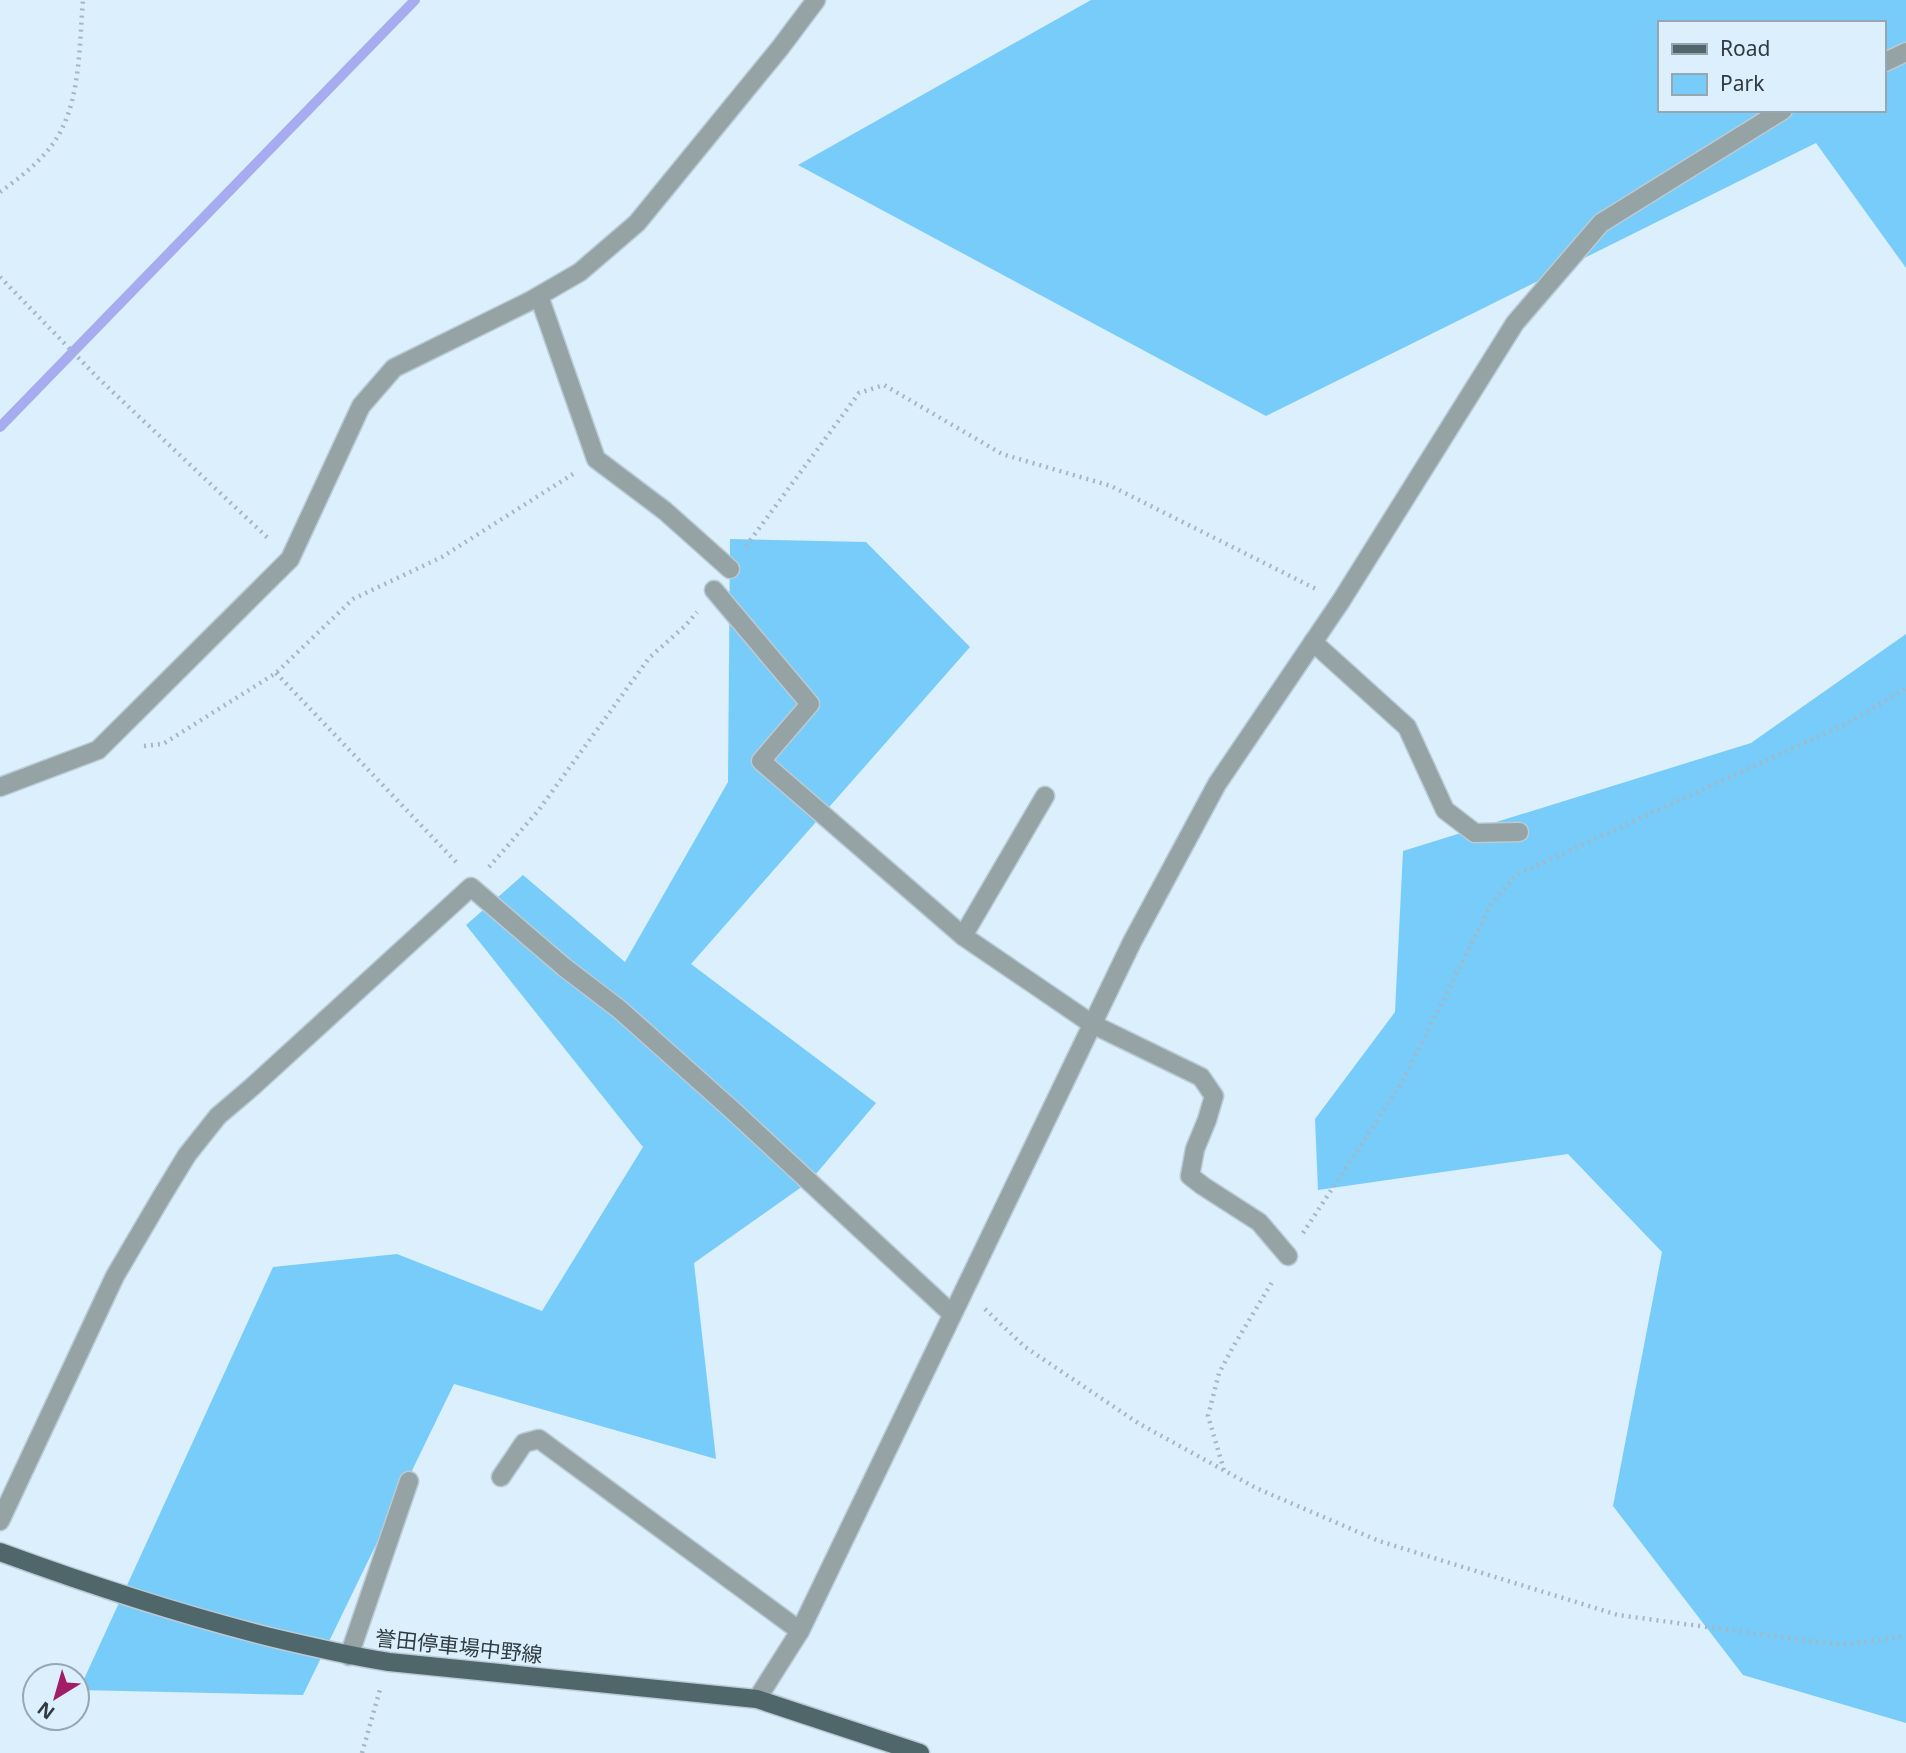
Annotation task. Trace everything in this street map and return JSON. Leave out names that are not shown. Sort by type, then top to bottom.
[{"type":"main road","name":"誉田停車場中野線","points":[[0,1552],[84,1583],[204,1620],[349,1656],[757,1699],[920,1753]]},
{"type":"street","points":[[0,787],[98,750],[290,559],[361,406],[394,368],[539,296],[580,272],[637,223],[816,0]]},
{"type":"street","points":[[1885,62],[1906,52]]},
{"type":"street","points":[[757,1699],[800,1631],[1132,942],[1217,784],[1341,601],[1515,323],[1601,223],[1780,112]]},
{"type":"street","points":[[539,296],[596,459],[665,512],[730,569]]},
{"type":"street","points":[[714,590],[810,704],[761,761],[963,936],[1092,1024],[1201,1077],[1214,1096],[1208,1120],[1195,1149],[1190,1176],[1259,1222],[1288,1256]]},
{"type":"street","points":[[1313,642],[1407,727],[1446,810],[1475,833],[1519,832]]},
{"type":"street","points":[[963,936],[1045,796]]},
{"type":"street","points":[[0,1521],[115,1276],[187,1155],[218,1116],[471,887],[564,967],[619,1009],[952,1314]]},
{"type":"street","points":[[502,1477],[524,1444],[538,1439],[800,1631]]},
{"type":"street","points":[[349,1656],[409,1480]]},
{"type":"path","points":[[0,192],[22,176],[52,145],[68,115],[78,72],[83,0]]},
{"type":"path","points":[[0,277],[98,378],[290,559]]},
{"type":"path","points":[[730,569],[859,393],[884,385],[1002,454],[1111,486],[1341,601]]},
{"type":"path","points":[[98,750],[163,744],[276,673],[353,599],[442,557],[596,459]]},
{"type":"path","points":[[276,673],[456,862],[471,887],[538,811],[649,658],[686,625],[714,590]]},
{"type":"path","points":[[1224,1470],[1208,1416],[1219,1373],[1288,1256],[1401,1084],[1492,903],[1516,875],[1850,723],[1906,688]]},
{"type":"path","points":[[964,1289],[1025,1347],[1138,1423],[1256,1488],[1379,1541],[1618,1615],[1841,1646],[1906,1636]]},
{"type":"path","points":[[362,1753],[388,1662]]},
{"type":"green space","points":[[1091,0],[1906,0],[1906,268],[1816,143],[1266,416],[798,165]]},
{"type":"green space","points":[[730,539],[866,542],[970,647],[691,964],[876,1103],[810,1181],[694,1263],[716,1459],[454,1384],[303,1695],[91,1690],[91,1664],[273,1267],[397,1254],[542,1311],[643,1147],[466,925],[523,875],[625,962],[728,782]]},
{"type":"green space","points":[[1906,634],[1906,1723],[1743,1675],[1613,1506],[1662,1252],[1568,1154],[1318,1190],[1315,1119],[1395,1012],[1403,851],[1751,743]]},
{"type":"waterway","points":[[0,427],[415,0]]}]
